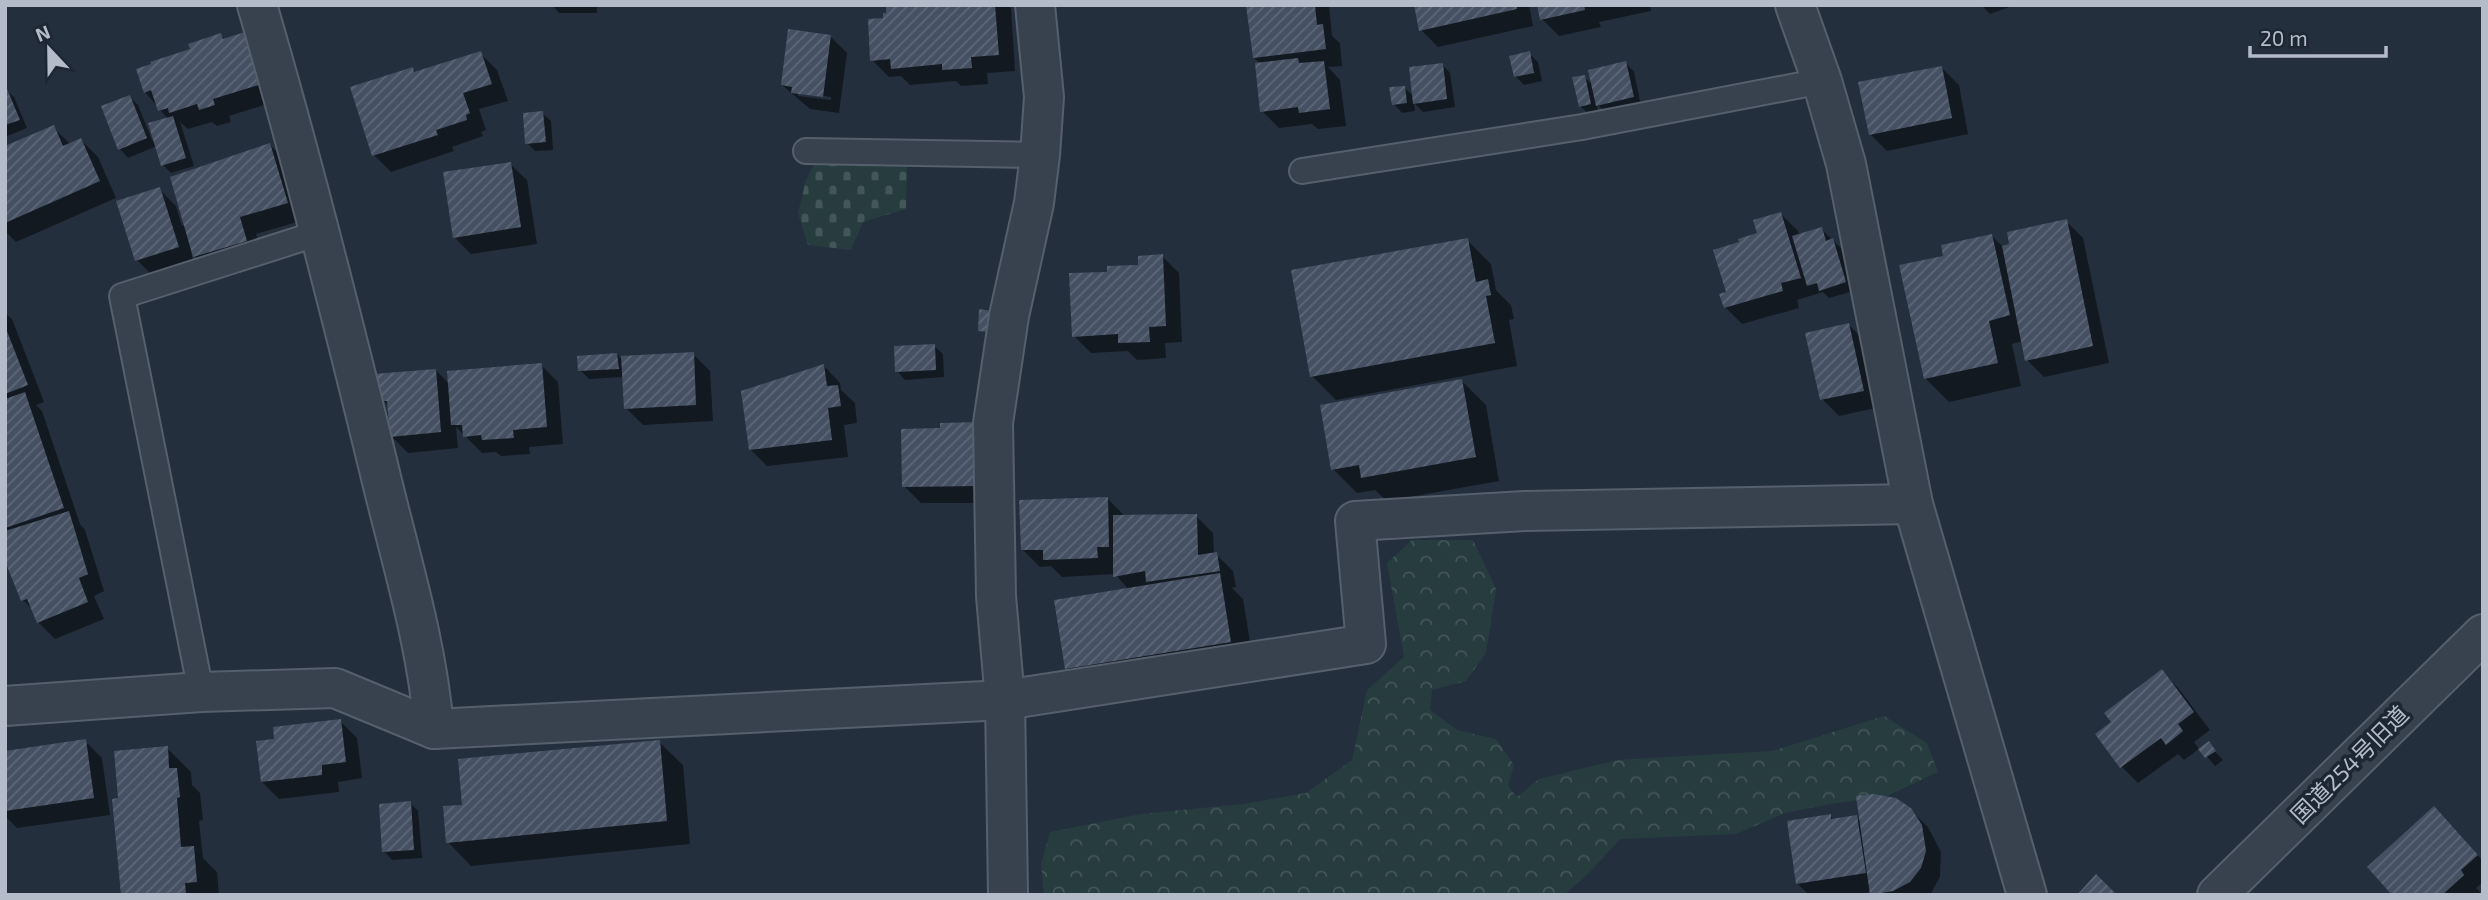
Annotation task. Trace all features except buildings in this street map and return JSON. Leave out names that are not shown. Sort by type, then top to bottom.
[{"type":"street","points":[[257,5],[319,233],[420,639],[434,729]]},
{"type":"street","points":[[1008,895],[1005,700],[996,596],[993,423],[1009,316],[1034,203],[1040,155],[1044,97],[1035,5]]},
{"type":"street","points":[[1796,5],[1846,164],[1913,504],[2027,895]]},
{"type":"street","points":[[5,706],[201,692],[335,688],[434,729],[1005,700],[1366,643],[1355,521],[1525,511],[1913,504]]},
{"type":"street","name":"国道254号旧道","points":[[2217,895],[2483,634]]},
{"type":"lane","points":[[1302,171],[1582,128],[1822,81]]},
{"type":"lane","points":[[806,151],[1040,155]]},
{"type":"lane","points":[[201,692],[122,296],[319,233]]},
{"type":"green space","points":[[816,161],[907,164],[906,209],[863,222],[851,250],[808,245],[798,213],[806,180]]},
{"type":"green space","points":[[1412,540],[1473,540],[1496,589],[1486,653],[1466,681],[1432,690],[1430,710],[1457,730],[1496,739],[1514,765],[1508,786],[1517,797],[1539,779],[1617,760],[1772,751],[1884,716],[1927,743],[1938,772],[1887,796],[1785,813],[1736,834],[1620,839],[1589,873],[1564,895],[1044,895],[1041,864],[1050,832],[1141,814],[1243,804],[1306,793],[1352,760],[1367,690],[1404,657],[1387,563]]}]
